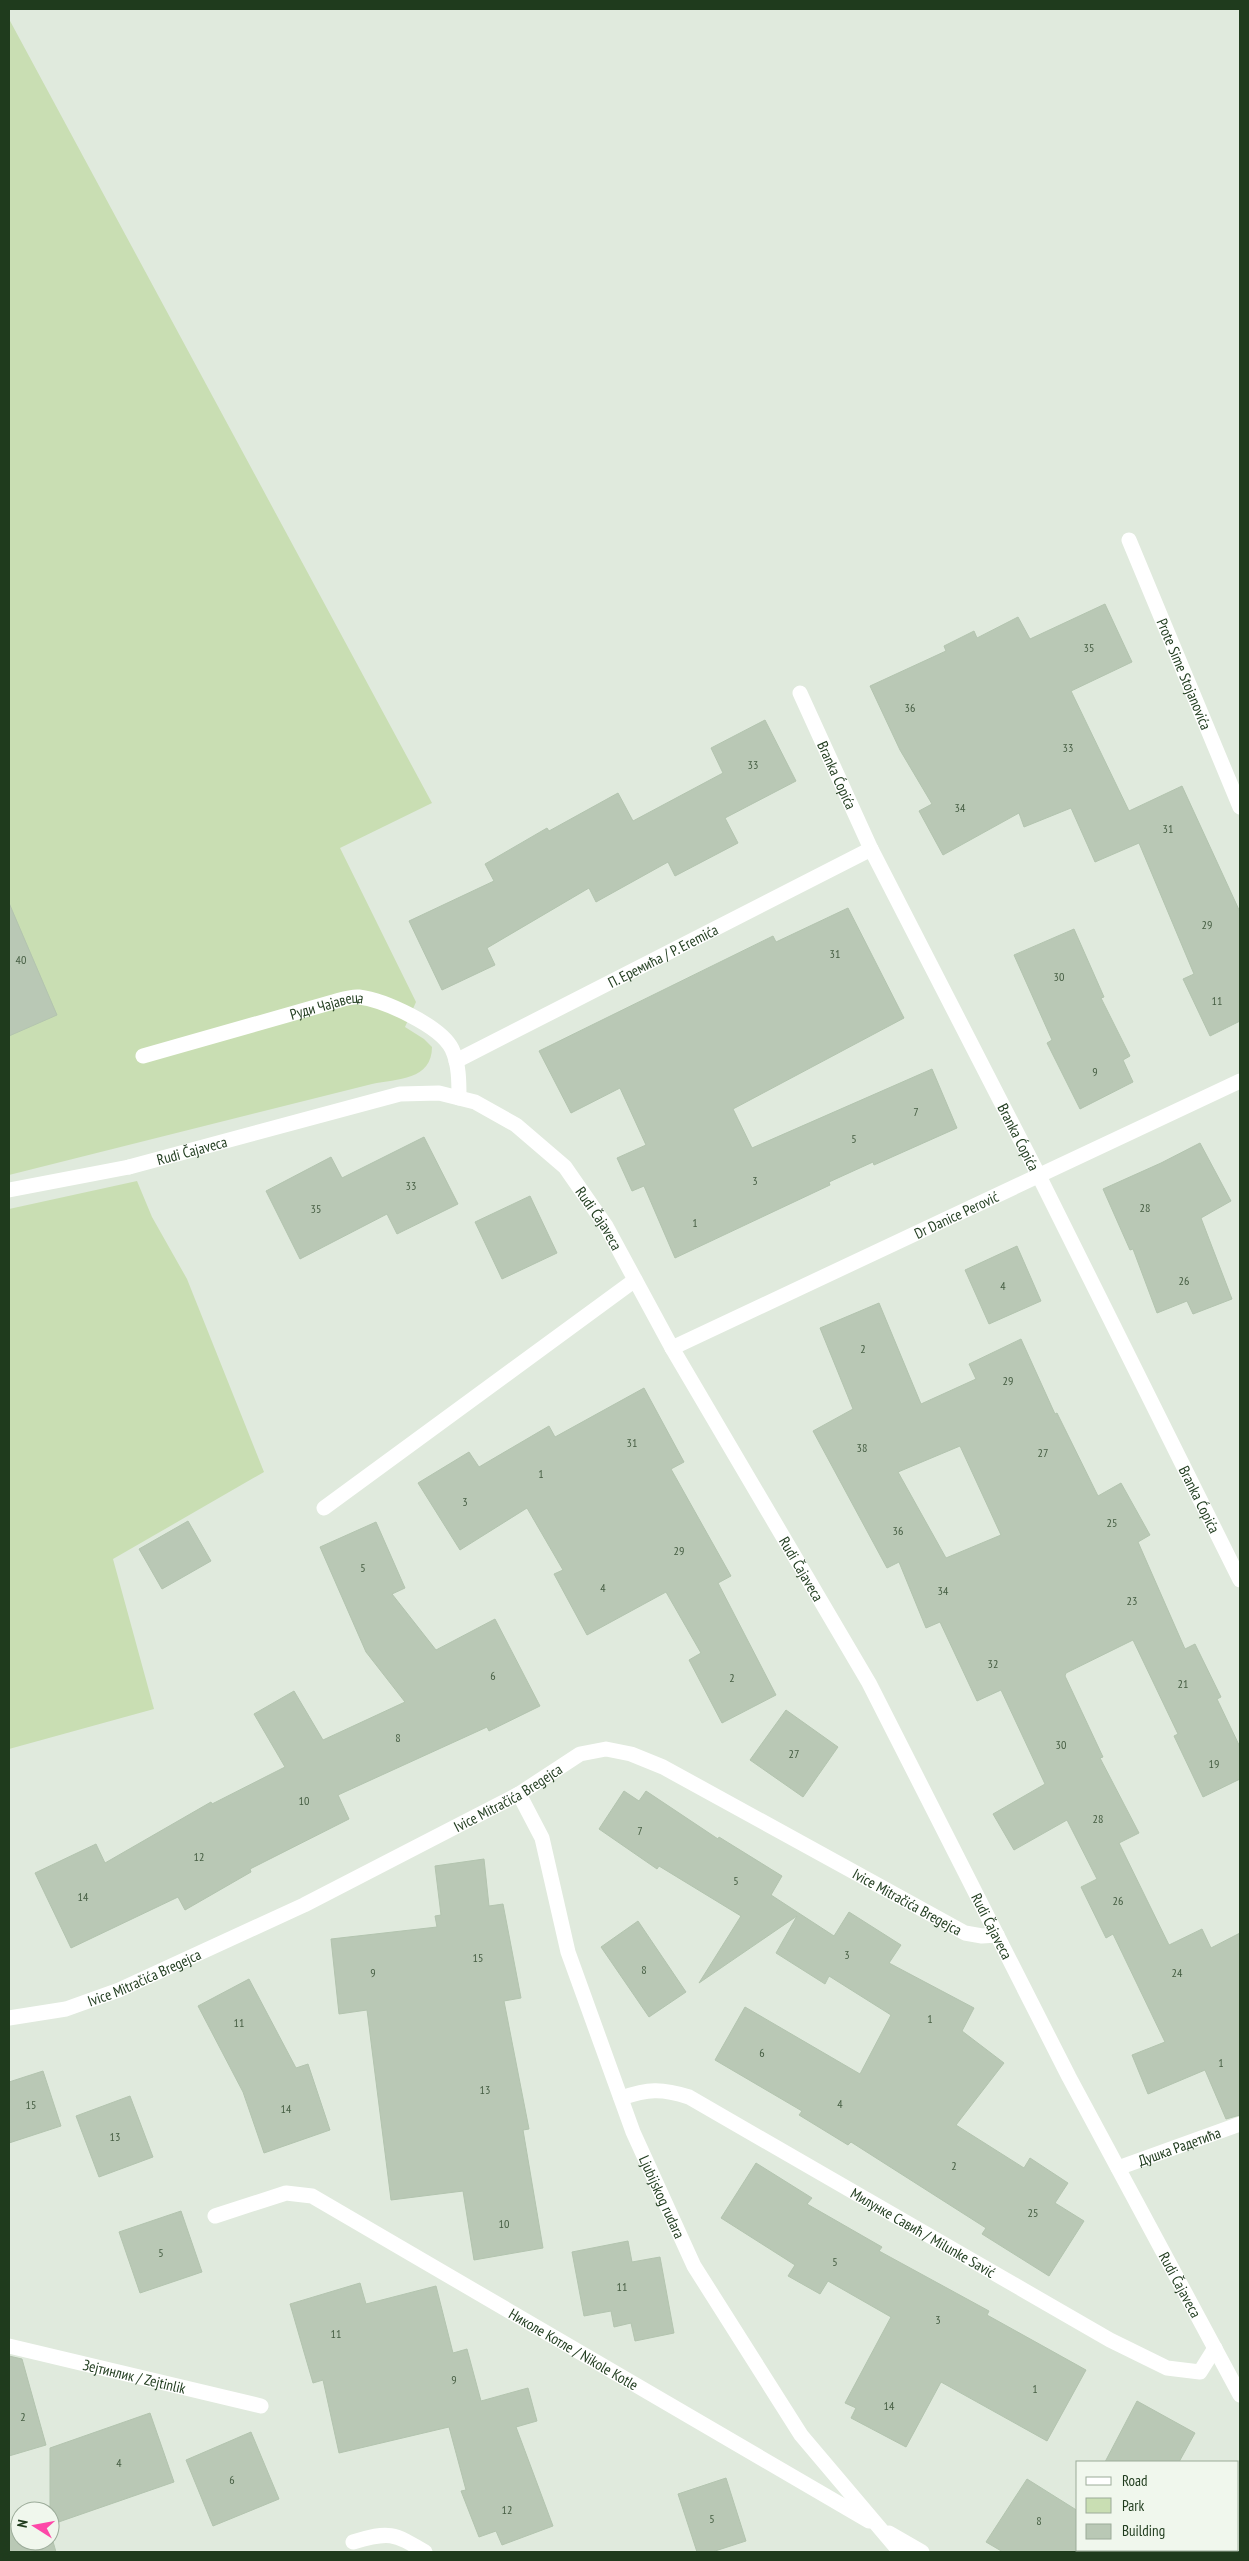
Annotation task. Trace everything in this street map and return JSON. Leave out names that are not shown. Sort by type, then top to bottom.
[{"type":"street","name":"Prote Sime Stojanovića","points":[[1129,540],[1240,807]]},
{"type":"street","name":"Branka Ćopića","points":[[800,692],[871,849],[1038,1174],[1240,1580]]},
{"type":"street","name":"П. Еремића / P. Eremića","points":[[456,1062],[871,849]]},
{"type":"street","name":"Руди Чајавеца","points":[[143,1056],[333,1002],[358,997],[391,1007],[431,1026],[451,1047],[459,1071],[459,1098]]},
{"type":"street","name":"Dr Danice Perović","points":[[672,1348],[1038,1174],[1240,1081]]},
{"type":"street","name":"Rudi Čajaveca","points":[[9,1190],[129,1166],[400,1094],[439,1093],[475,1102],[516,1125],[565,1167],[606,1226],[672,1348],[869,1683],[1118,2168],[1240,2395]]},
{"type":"street","points":[[324,1508],[635,1280]]},
{"type":"street","name":"Ivice Mitračića Bregejca","points":[[9,2018],[66,2008],[119,1990],[304,1905],[519,1794],[580,1754],[606,1749],[632,1754],[663,1768],[966,1933],[982,1936],[997,1934]]},
{"type":"street","name":"Ljubijskog rudara","points":[[519,1794],[542,1838],[568,1952],[633,2132],[694,2266],[801,2435],[900,2552]]},
{"type":"street","name":"Милунке Савић / Milunke Savić","points":[[621,2098],[644,2090],[666,2090],[689,2097],[1110,2340],[1167,2368],[1200,2372],[1215,2348]]},
{"type":"street","name":"Душка Радетића","points":[[1118,2168],[1240,2124]]},
{"type":"street","name":"Николе Котле / Nikole Kotle","points":[[215,2216],[286,2193],[312,2196],[922,2552]]},
{"type":"street","name":"Зејтинлик / Zejtinlik","points":[[9,2346],[261,2406]]},
{"type":"street","points":[[353,2542],[380,2534],[399,2537],[426,2552]]},
{"type":"green space","points":[[9,19],[432,803],[340,848],[416,1002],[405,1027],[424,1039],[432,1047],[426,1066],[420,1072],[402,1079],[372,1084],[9,1175]]},
{"type":"green space","points":[[137,1181],[152,1217],[187,1279],[264,1472],[113,1559],[154,1709],[9,1749],[9,1209]]},
{"type":"building","points":[[1105,604],[1132,662],[1071,691],[1129,811],[1182,786],[1240,912],[1240,1021],[1210,1036],[1183,979],[1194,974],[1139,843],[1095,862],[1071,808],[1024,827],[1019,813],[943,855],[919,811],[932,804],[900,750],[870,686],[946,651],[944,646],[974,631],[977,638],[1018,617],[1030,639]]},
{"type":"building","points":[[765,720],[796,781],[725,818],[738,843],[675,876],[668,862],[596,902],[589,888],[487,948],[495,965],[442,990],[409,921],[494,881],[485,864],[547,828],[549,831],[618,793],[633,821],[723,773],[711,748]]},
{"type":"building","points":[[9,903],[57,1015],[9,1036]]},
{"type":"building","points":[[848,908],[904,1018],[733,1109],[752,1148],[932,1069],[957,1128],[874,1165],[873,1162],[829,1182],[830,1185],[675,1258],[644,1186],[632,1191],[617,1158],[646,1145],[620,1088],[571,1113],[539,1051],[773,936],[776,942]]},
{"type":"building","points":[[1074,929],[1104,997],[1101,998],[1130,1056],[1123,1060],[1133,1082],[1080,1109],[1047,1043],[1052,1040],[1014,955]]},
{"type":"building","points":[[424,1137],[458,1204],[397,1234],[387,1214],[300,1259],[266,1191],[331,1157],[342,1178]]},
{"type":"building","points":[[1200,1143],[1231,1201],[1201,1218],[1232,1299],[1193,1314],[1187,1301],[1157,1313],[1133,1249],[1130,1250],[1103,1189]]},
{"type":"building","points":[[530,1196],[557,1253],[502,1279],[475,1222]]},
{"type":"building","points":[[1017,1246],[1041,1301],[989,1324],[965,1270]]},
{"type":"building","points":[[879,1303],[921,1404],[976,1379],[969,1364],[1021,1339],[1055,1414],[1057,1413],[1098,1496],[1121,1483],[1150,1535],[1138,1542],[1185,1649],[1195,1644],[1221,1697],[1217,1699],[1240,1747],[1240,1779],[1203,1797],[1174,1736],[1178,1734],[1133,1640],[1066,1673],[1065,1676],[1103,1757],[1100,1758],[1139,1833],[1119,1843],[1169,1945],[1202,1929],[1211,1948],[1240,1933],[1240,2115],[1226,2119],[1205,2070],[1148,2094],[1132,2055],[1165,2042],[1113,1934],[1106,1938],[1081,1887],[1097,1879],[1067,1820],[1014,1850],[993,1814],[1045,1784],[1001,1690],[977,1701],[940,1622],[926,1628],[899,1562],[887,1568],[813,1431],[853,1409],[820,1328]],"holes":[[[960,1446],[1001,1535],[946,1558],[898,1472]]]},
{"type":"building","points":[[644,1388],[684,1462],[671,1469],[731,1576],[718,1583],[776,1695],[722,1723],[689,1660],[701,1653],[666,1592],[587,1635],[554,1574],[563,1570],[527,1508],[460,1550],[418,1483],[469,1452],[479,1467],[549,1426],[555,1437]]},
{"type":"building","points":[[188,1521],[211,1561],[162,1589],[139,1549]]},
{"type":"building","points":[[376,1522],[405,1588],[392,1594],[436,1650],[495,1619],[540,1706],[489,1731],[487,1727],[338,1795],[349,1819],[250,1869],[251,1872],[185,1910],[178,1897],[71,1948],[35,1873],[96,1844],[105,1863],[211,1802],[212,1804],[285,1767],[254,1714],[294,1691],[323,1740],[405,1702],[366,1652],[320,1547]]},
{"type":"building","points":[[786,1710],[838,1747],[803,1797],[750,1760]]},
{"type":"building","points":[[624,1791],[639,1801],[646,1791],[718,1839],[719,1837],[782,1876],[771,1895],[834,1936],[849,1912],[901,1945],[889,1963],[974,2008],[962,2031],[1004,2063],[956,2125],[1024,2168],[1030,2158],[1068,2183],[1055,2203],[1084,2221],[1049,2276],[982,2234],[986,2228],[851,2142],[848,2145],[799,2115],[802,2111],[715,2060],[745,2007],[860,2074],[891,2015],[829,1976],[825,1984],[776,1953],[797,1916],[699,1983],[741,1916],[659,1866],[657,1869],[599,1829]]},
{"type":"building","points":[[484,1859],[489,1906],[503,1904],[521,1998],[504,2001],[529,2129],[523,2130],[543,2248],[474,2260],[463,2191],[391,2200],[367,2010],[339,2014],[331,1939],[437,1927],[435,1916],[441,1915],[435,1866]]},
{"type":"building","points":[[638,1921],[686,1992],[649,2017],[601,1947]]},
{"type":"building","points":[[249,1979],[296,2068],[308,2064],[330,2130],[264,2153],[243,2092],[198,2006]]},
{"type":"building","points":[[43,2071],[61,2126],[9,2143],[9,2082]]},
{"type":"building","points":[[130,2096],[153,2157],[99,2177],[76,2116]]},
{"type":"building","points":[[756,2163],[812,2198],[807,2204],[882,2247],[879,2251],[989,2311],[987,2315],[1086,2370],[1047,2441],[941,2382],[906,2447],[851,2418],[856,2408],[845,2403],[891,2317],[828,2281],[820,2294],[788,2276],[795,2265],[721,2218]]},
{"type":"building","points":[[181,2211],[202,2272],[140,2293],[119,2232]]},
{"type":"building","points":[[628,2241],[632,2262],[660,2257],[674,2333],[635,2341],[631,2323],[614,2327],[611,2311],[584,2316],[572,2252]]},
{"type":"building","points":[[360,2283],[366,2304],[436,2286],[453,2353],[467,2349],[481,2401],[528,2388],[537,2421],[516,2427],[553,2526],[502,2545],[496,2531],[479,2537],[461,2491],[466,2490],[449,2427],[339,2453],[323,2380],[313,2383],[290,2304]]},
{"type":"building","points":[[9,2356],[22,2359],[46,2445],[9,2456]]},
{"type":"building","points":[[1137,2401],[1195,2433],[1180,2461],[1106,2461]]},
{"type":"building","points":[[150,2413],[174,2482],[60,2522],[60,2501],[50,2501],[50,2448]]},
{"type":"building","points":[[251,2432],[279,2499],[213,2526],[186,2460]]},
{"type":"building","points":[[726,2478],[746,2541],[712,2552],[697,2552],[678,2494]]},
{"type":"building","points":[[1027,2479],[1076,2510],[1076,2551],[1078,2552],[1003,2552],[986,2542]]},
{"type":"building","points":[[9,2524],[10,2551],[56,2552],[9,2552]]}]
